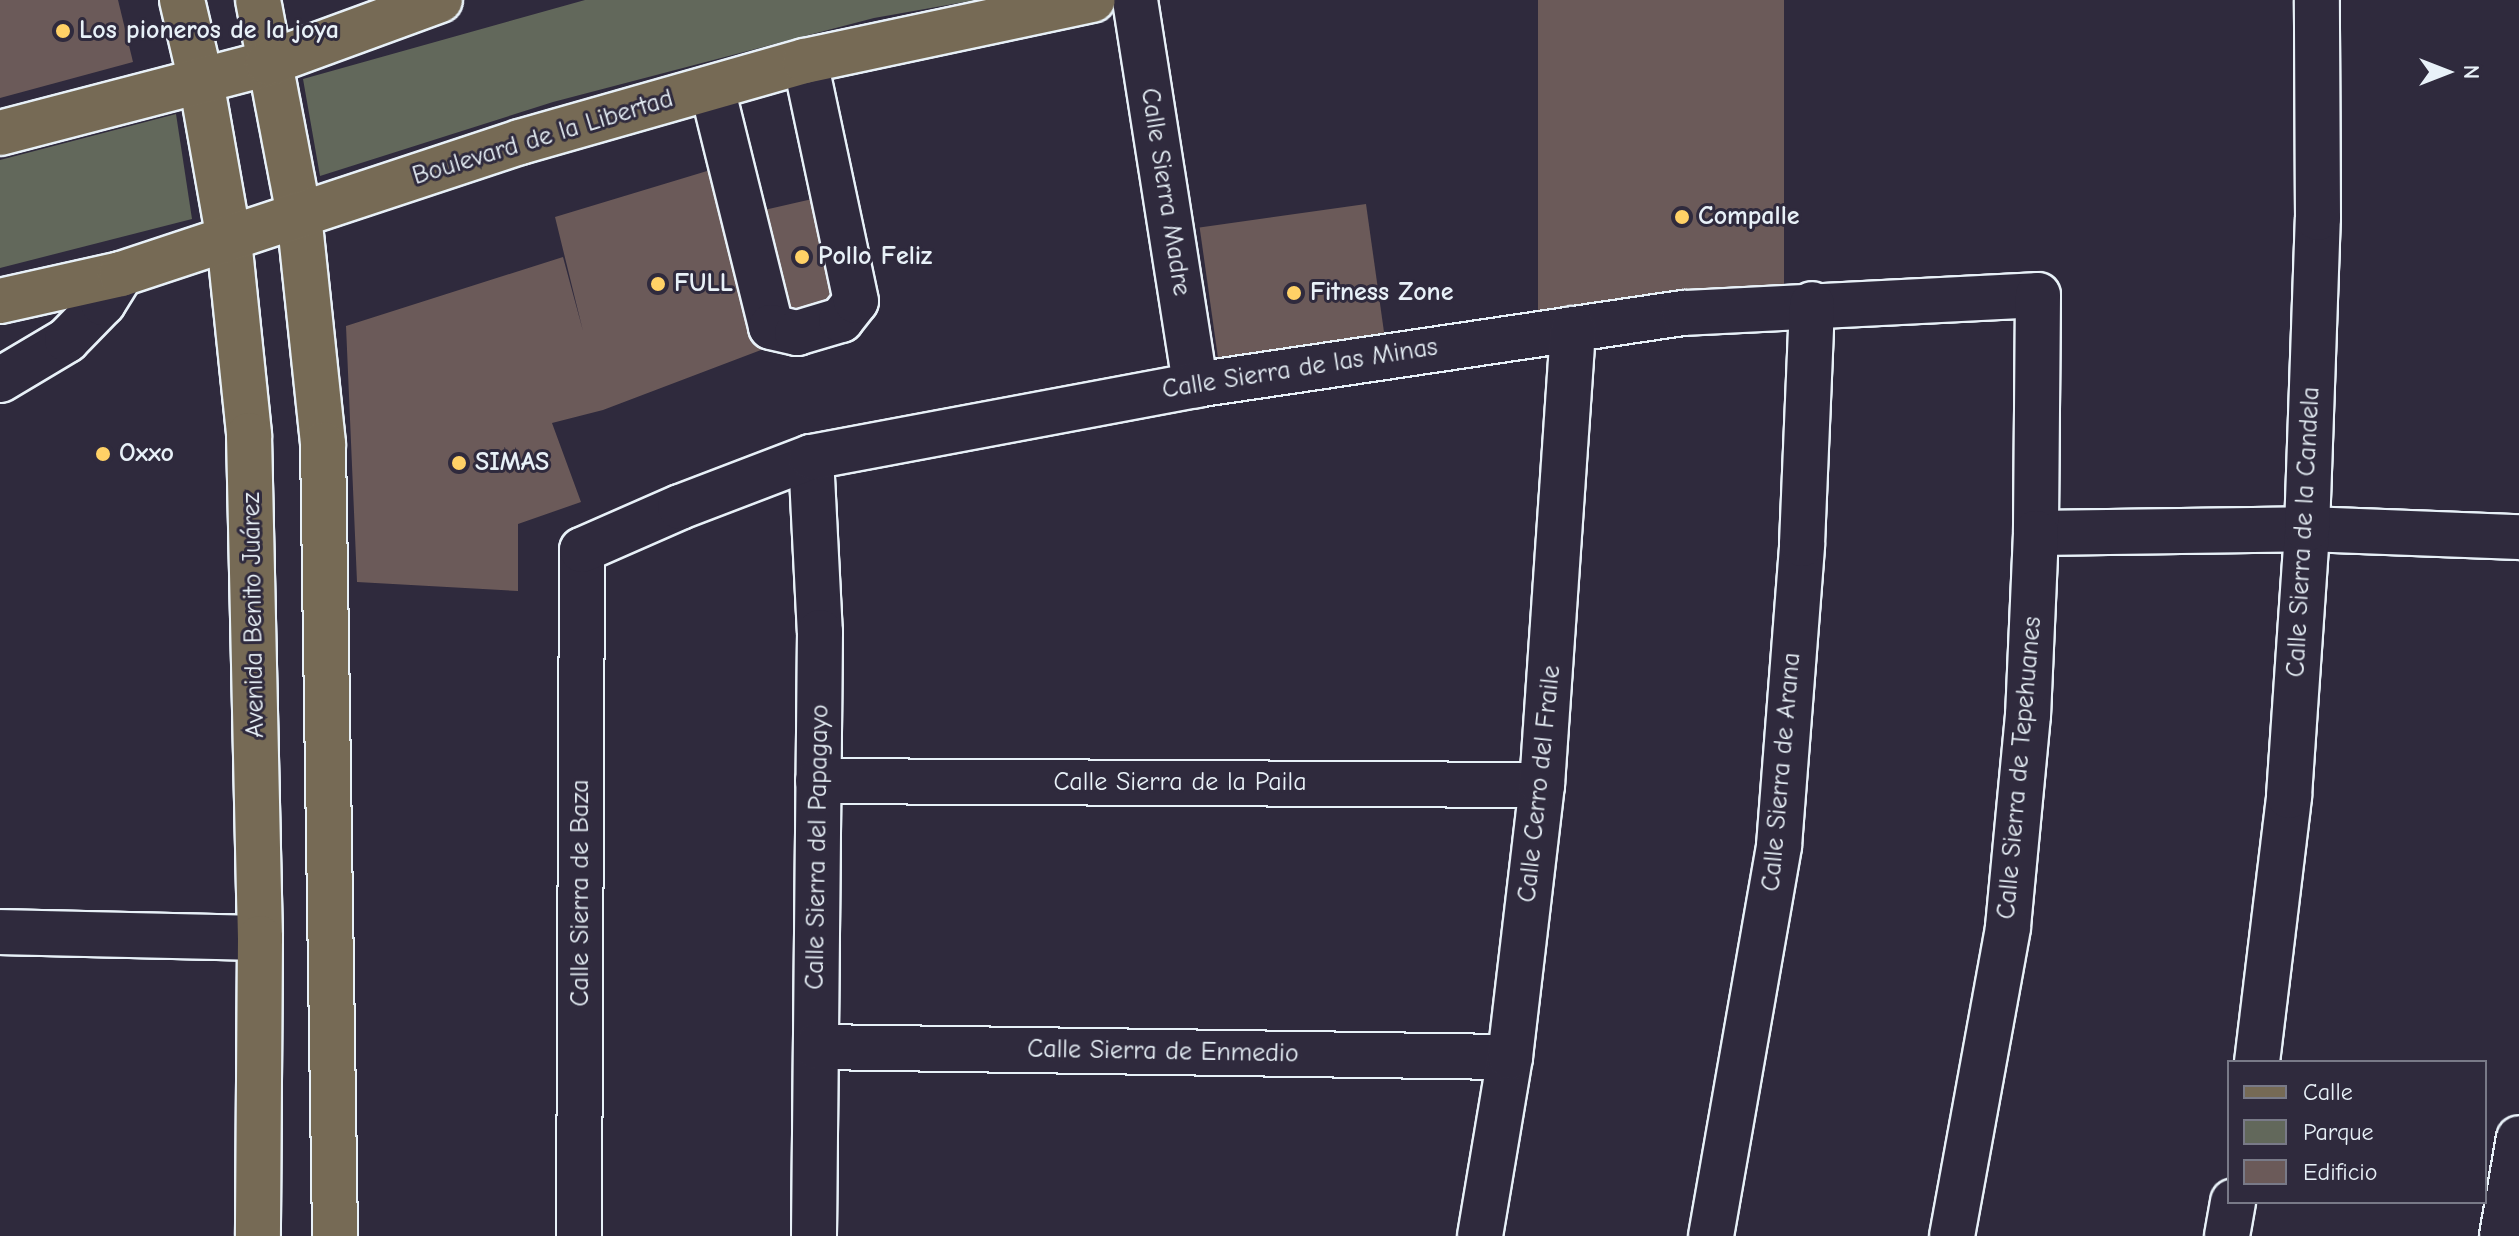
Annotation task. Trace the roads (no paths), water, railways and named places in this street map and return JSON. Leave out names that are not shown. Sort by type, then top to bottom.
[{"type":"main road","name":"Avenida Benito Juárez","points":[[182,0],[201,81],[229,240],[240,327],[254,527],[260,938],[258,1236]]},
{"type":"main road","points":[[258,0],[299,215],[323,444],[335,1236]]},
{"type":"main road","points":[[0,133],[268,63],[395,8],[440,0]]},
{"type":"main road","name":"Boulevard de la Libertad","points":[[0,301],[121,274],[520,142],[805,61],[1093,0]]},
{"type":"street","name":"Calle Sierra Madre","points":[[1135,0],[1195,385]]},
{"type":"street","name":"Calle Sierra de la Candela","points":[[2257,1060],[2289,796],[2307,529],[2318,218],[2317,0]]},
{"type":"street","points":[[712,88],[771,327],[797,333],[841,320],[856,301],[805,61]]},
{"type":"street","points":[[0,380],[67,340],[103,303],[121,274]]},
{"type":"street","name":"Calle Sierra de las Minas","points":[[582,550],[680,507],[811,457],[1195,385],[1684,313],[1812,304],[2038,295]]},
{"type":"street","name":"Calle Sierra de Tepehuanes","points":[[1952,1236],[2008,928],[2028,715],[2036,533],[2038,295]]},
{"type":"street","name":"Calle Sierra de Arana","points":[[1711,1236],[1779,846],[1802,544],[1812,304]]},
{"type":"street","name":"Calle Cerro del Fraile","points":[[1480,1236],[1510,1057],[1542,785],[1573,329]]},
{"type":"street","name":"Calle Sierra del Papagayo","points":[[811,457],[820,632],[814,1236]]},
{"type":"street","points":[[2036,533],[2307,529],[2519,537]]},
{"type":"street","name":"Calle Sierra de Baza","points":[[579,1236],[582,550]]},
{"type":"street","name":"Calle Sierra de la Paila","points":[[818,781],[1542,785]]},
{"type":"street","points":[[0,932],[260,938]]},
{"type":"street","name":"Calle Sierra de Enmedio","points":[[816,1047],[1510,1057]]},
{"type":"street","points":[[2502,1236],[2519,1138]]},
{"type":"street","points":[[2227,1236],[2233,1204]]},
{"type":"place","name":"Los pioneros de la joya","points":[[63,31]]},
{"type":"place","name":"Compalle","points":[[1682,217]]},
{"type":"place","name":"Pollo Feliz","points":[[802,257]]},
{"type":"place","name":"FULL","points":[[658,284]]},
{"type":"place","name":"Fitness Zone","points":[[1294,293]]},
{"type":"place","name":"Oxxo","points":[[103,454]]},
{"type":"place","name":"SIMAS","points":[[459,463]]}]
